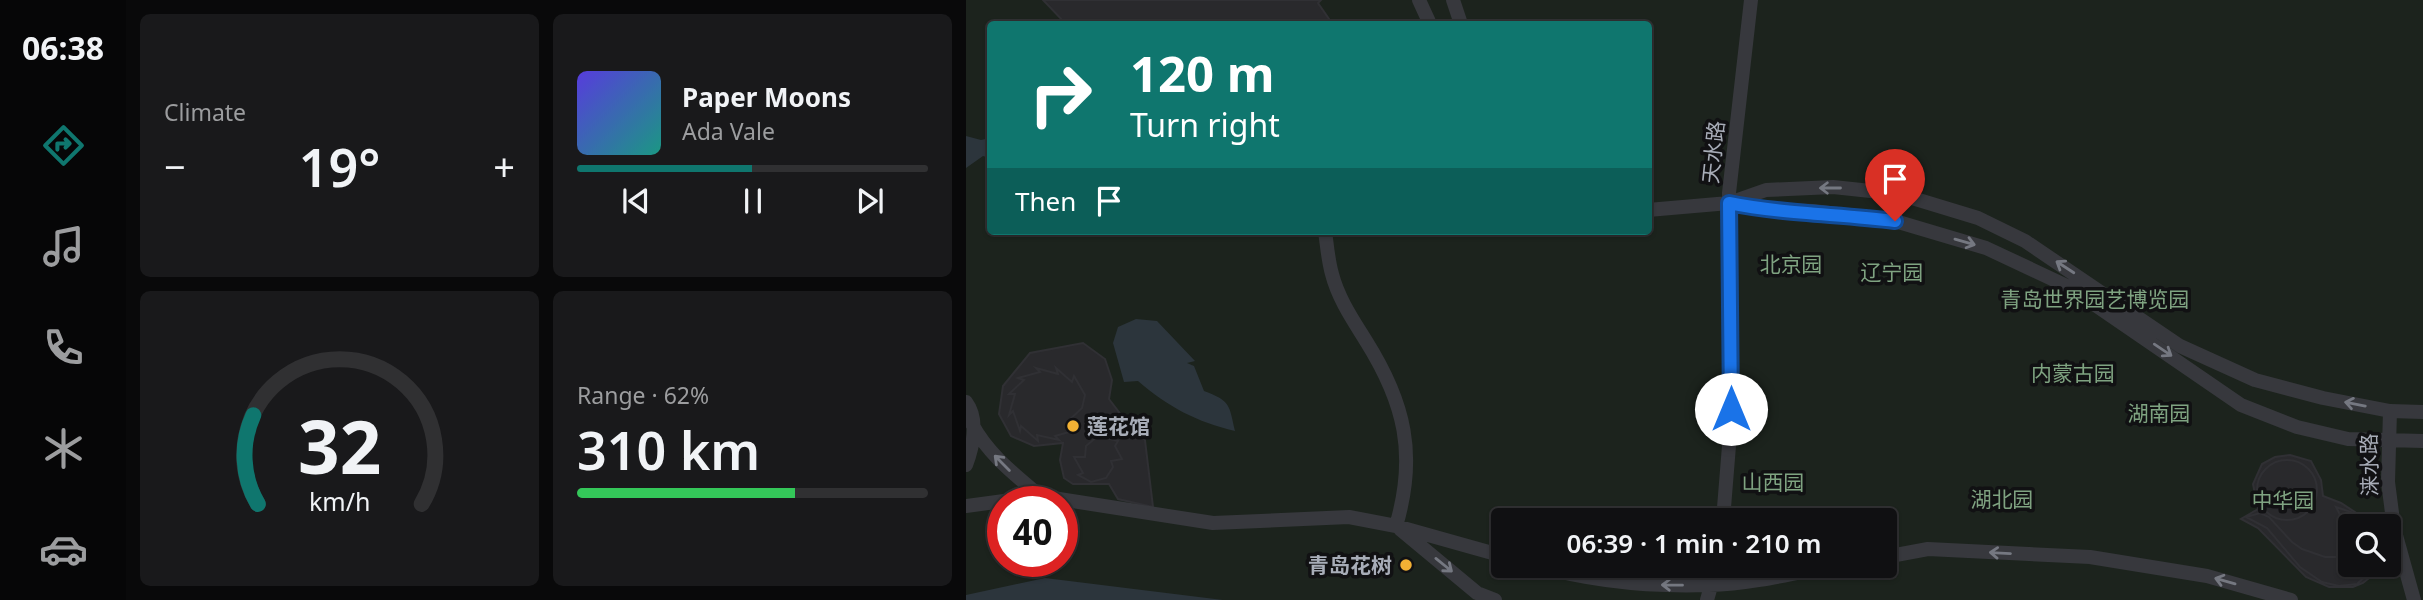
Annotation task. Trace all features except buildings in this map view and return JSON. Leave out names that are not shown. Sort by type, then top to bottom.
[{"type":"street","points":[[1419,0],[1429,21]]},
{"type":"street","points":[[1453,0],[1460,21]]},
{"type":"street","name":"天水路","points":[[1724,508],[1731,421],[1729,203],[1751,0]]},
{"type":"street","points":[[1652,210],[1729,203],[1766,190],[1833,187],[1899,194],[1978,218],[2025,241],[2180,346],[2255,380],[2323,398],[2390,411],[2423,412]]},
{"type":"street","points":[[1729,203],[1761,209],[1813,211],[1895,221],[1986,248],[2069,287],[2241,405],[2297,427],[2348,439],[2423,441]]},
{"type":"street","points":[[1326,235],[1332,275],[1348,312],[1387,378],[1401,412],[1409,455],[1404,497],[1396,526]]},
{"type":"street","points":[[966,402],[974,432],[966,465]]},
{"type":"street","name":"涞水路","points":[[2390,411],[2388,482],[2393,528],[2414,600]]},
{"type":"street","points":[[972,424],[981,441],[1005,467],[1028,486]]},
{"type":"street","points":[[1078,502],[1213,523],[1349,517],[1396,526],[1491,553]]},
{"type":"street","points":[[966,506],[987,503]]},
{"type":"street","points":[[1396,526],[1477,593],[1495,600]]},
{"type":"street","points":[[1897,555],[1928,549],[2090,557],[2207,576],[2291,600]]},
{"type":"street","points":[[1598,578],[1657,585],[1712,585],[1755,578]]},
{"type":"street","points":[[1707,600],[1714,578]]},
{"type":"green space","name":"青岛世界园艺博览园","points":[[966,0],[2423,0],[2423,600],[966,600]]},
{"type":"shaded area","points":[[966,136],[987,139],[987,157],[983,156],[966,168]]},
{"type":"shaded area","points":[[1136,319],[1157,321],[1195,361],[1187,363],[1194,366],[1204,391],[1227,405],[1235,431],[1184,412],[1160,399],[1138,381],[1124,382],[1113,343],[1118,327]]},
{"type":"shaded area","points":[[1045,578],[1223,600],[966,600],[966,595]]},
{"type":"place","name":"莲花馆","points":[[1073,426]]},
{"type":"place","name":"青岛花树","points":[[1406,565]]},
{"type":"route","points":[[1731,409],[1729,203],[1761,209],[1813,211],[1895,221]]},
{"type":"park label","name":"北京园","points":[[1791,264]]},
{"type":"park label","name":"辽宁园","points":[[1892,272]]},
{"type":"park label","name":"内蒙古园","points":[[2073,373]]},
{"type":"park label","name":"湖南园","points":[[2159,413]]},
{"type":"park label","name":"山西园","points":[[1773,482]]},
{"type":"park label","name":"湖北园","points":[[2002,499]]},
{"type":"park label","name":"中华园","points":[[2283,500]]}]
